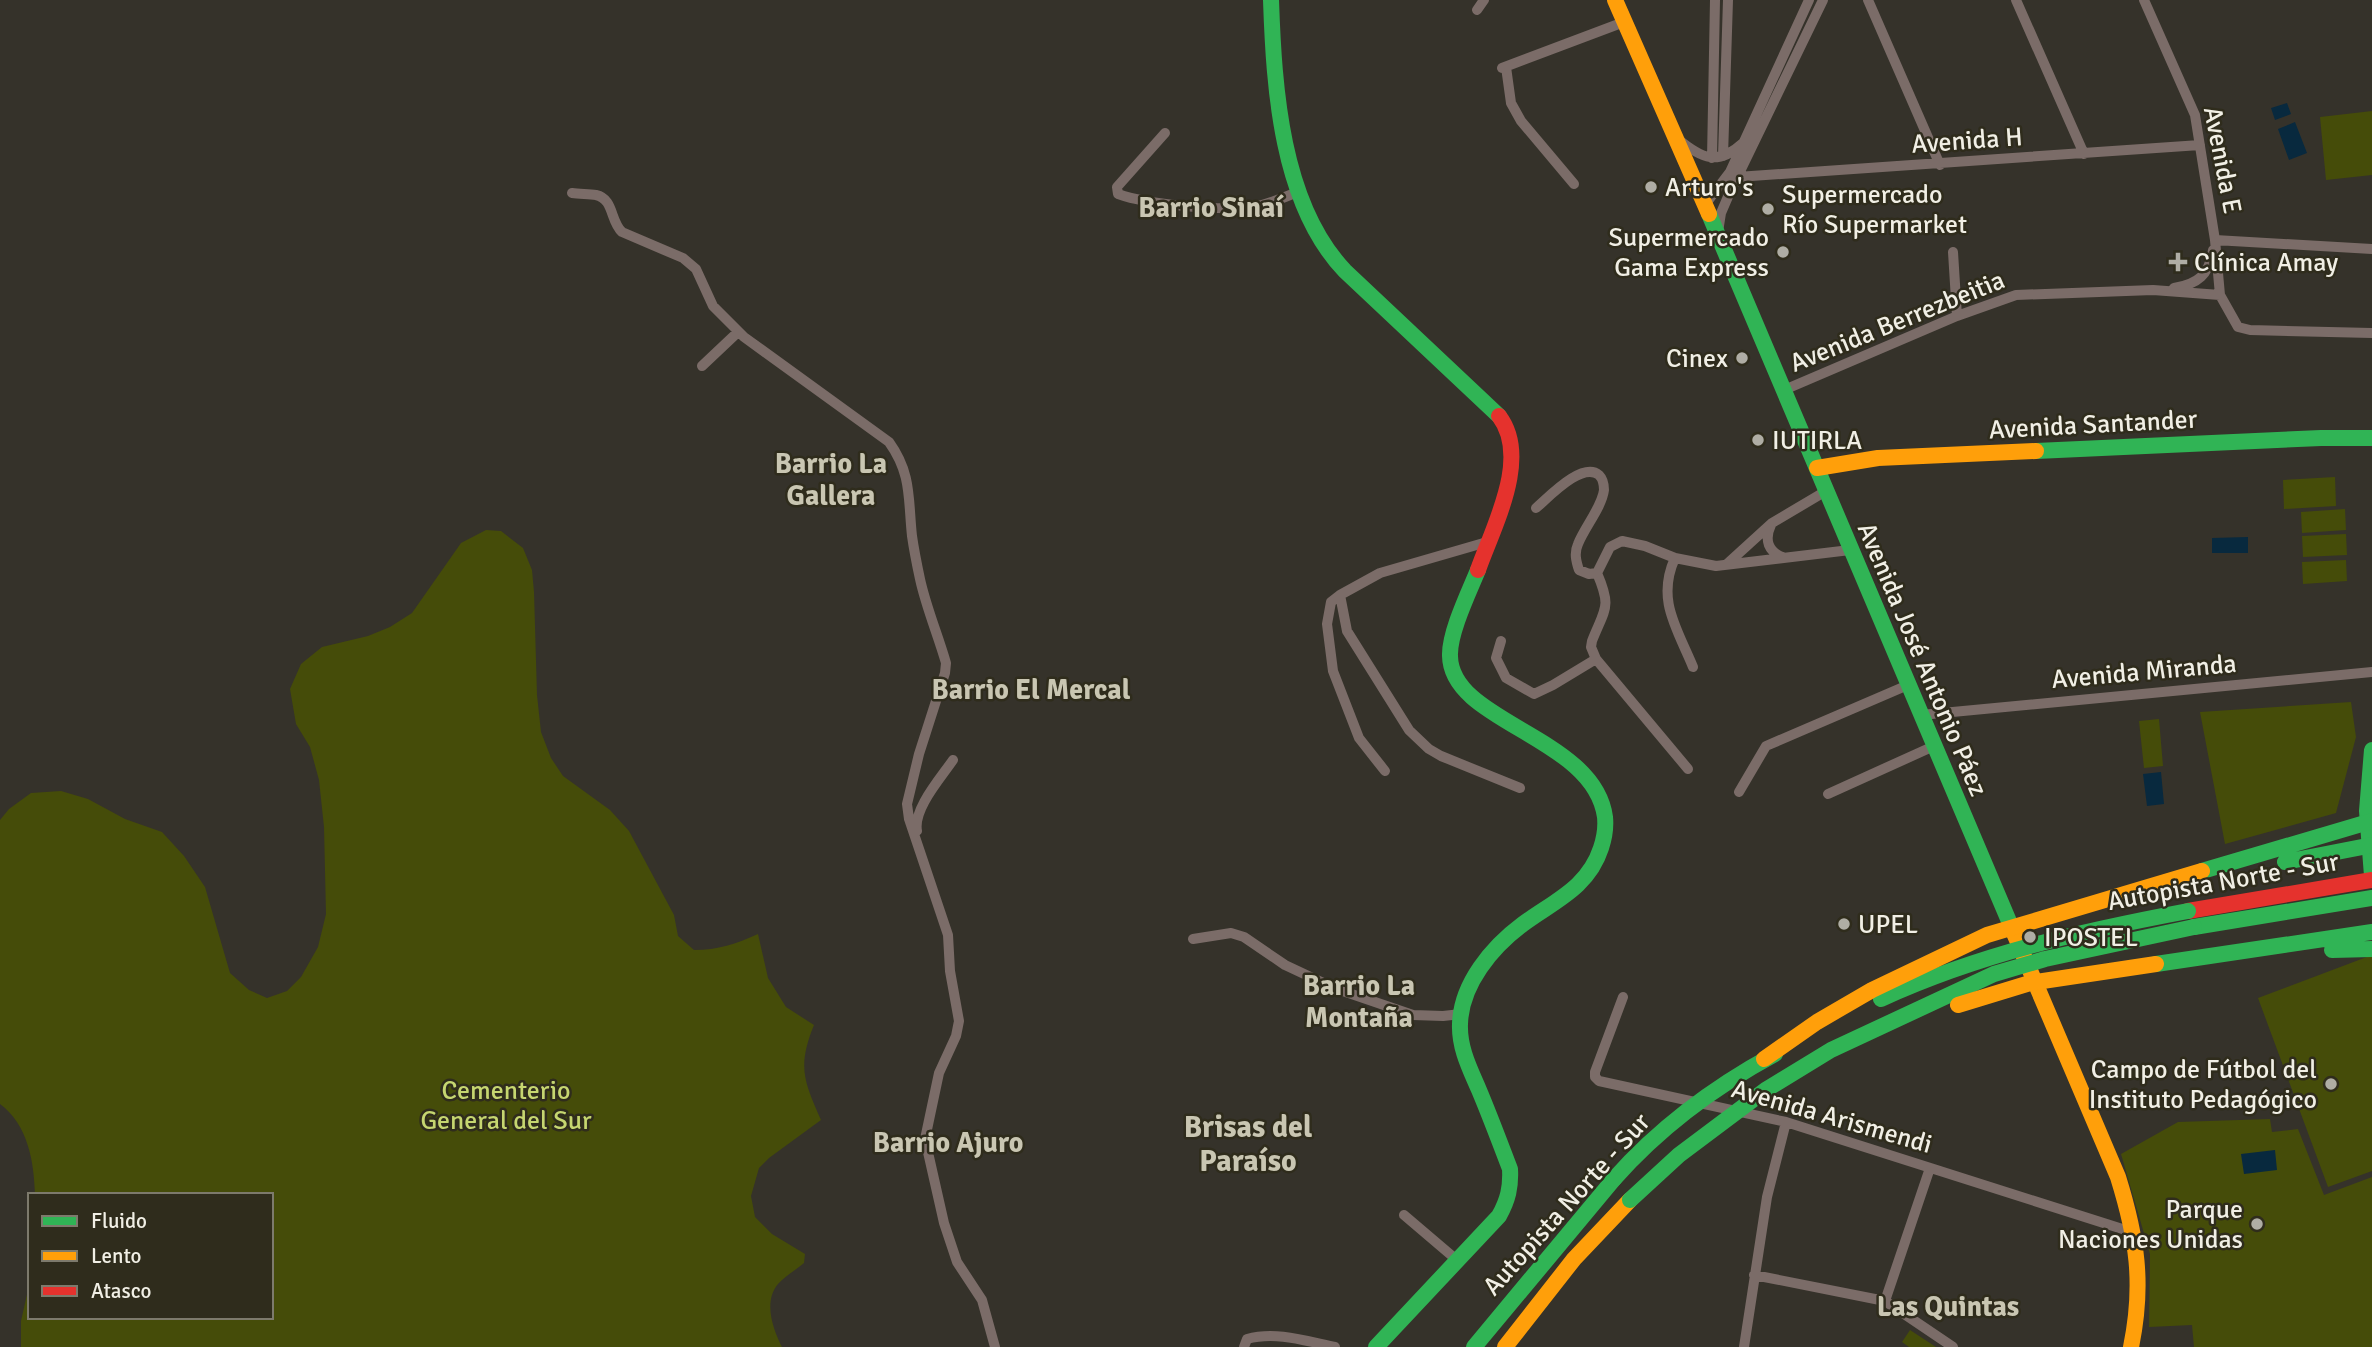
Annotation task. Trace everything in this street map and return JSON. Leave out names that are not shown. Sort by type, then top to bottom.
[{"type":"main road","points":[[1271,0],[1272,71],[1289,158],[1298,192],[1309,217],[1330,254],[1501,418],[1509,431],[1513,456],[1506,492],[1450,645],[1450,662],[1456,677],[1468,694],[1587,775],[1601,797],[1605,817],[1604,837],[1594,866],[1580,884],[1515,931],[1488,959],[1466,994],[1461,1014],[1461,1039],[1510,1169],[1511,1185],[1506,1203],[1499,1216],[1376,1347]]},
{"type":"main road","name":"Avenida José Antonio Páez","points":[[1615,0],[1784,390],[2118,1177],[2139,1252],[2140,1277],[2131,1347]]},
{"type":"main road","name":"Avenida Santander","points":[[1817,468],[1891,457],[2372,438]]},
{"type":"main road","points":[[2371,873],[2367,811],[2372,750]]},
{"type":"main road","points":[[1764,1059],[1806,1028],[1867,991],[1932,957],[1987,934],[2142,891],[2372,821]]},
{"type":"main road","points":[[2142,891],[2372,845]]},
{"type":"main road","name":"Autopista Norte - Sur","points":[[1474,1347],[1649,1141],[1683,1114],[1764,1059],[1901,989],[1990,955],[2079,932],[2371,873]]},
{"type":"main road","name":"Autopista Norte - Sur","points":[[1505,1347],[1574,1259],[1630,1200],[1679,1154],[1767,1089],[1832,1050],[1994,975],[2045,959],[2182,930],[2372,898]]},
{"type":"main road","points":[[1832,1050],[1866,1046],[1977,997],[2059,977],[2372,932]]},
{"type":"main road","points":[[2156,964],[2372,949]]},
{"type":"street","points":[[1477,10],[1484,0]]},
{"type":"street","points":[[1715,0],[1718,157]]},
{"type":"street","points":[[1718,157],[1728,0]]},
{"type":"street","points":[[1704,206],[1730,172],[1809,0]]},
{"type":"street","points":[[1717,235],[1721,214],[1737,177],[1823,0]]},
{"type":"street","points":[[1868,0],[1940,165]]},
{"type":"street","points":[[2016,0],[2084,154]]},
{"type":"street","name":"Avenida E","points":[[2144,0],[2195,115],[2216,240],[2220,295]]},
{"type":"street","points":[[1574,184],[1521,121],[1511,103],[1503,68],[1624,22]]},
{"type":"street","points":[[1165,133],[1117,187],[1118,194],[1213,208],[1255,207],[1298,192]]},
{"type":"street","points":[[1675,137],[1695,152],[1718,157],[1745,141]]},
{"type":"street","name":"Avenida H","points":[[1737,177],[2200,145]]},
{"type":"street","points":[[572,193],[599,196],[608,201],[617,227],[622,232],[690,263],[696,269],[713,306],[738,332],[889,442],[905,472],[909,489],[912,537],[921,584],[946,663],[907,804],[909,819],[948,935],[950,971],[959,1021],[939,1073],[926,1128],[926,1147],[944,1223],[957,1262],[982,1300],[995,1347]]},
{"type":"street","points":[[2216,240],[2372,249]]},
{"type":"street","name":"Avenida Berrezbeitia","points":[[2153,290],[2195,283],[2207,271],[2216,240]]},
{"type":"street","points":[[1953,252],[1957,316]]},
{"type":"street","name":"Avenida Berrezbeitia","points":[[1784,390],[1957,316],[2016,295],[2153,290],[2220,295]]},
{"type":"street","points":[[2220,295],[2238,327],[2250,330],[2372,333]]},
{"type":"street","points":[[702,366],[738,332]]},
{"type":"street","points":[[1536,508],[1571,478],[1589,472],[1598,474],[1602,480],[1603,494],[1577,545],[1575,556],[1581,572],[1597,573]]},
{"type":"street","points":[[1727,564],[1772,523],[1826,491]]},
{"type":"street","points":[[1772,523],[1767,533],[1767,544],[1777,555],[1784,558]]},
{"type":"street","points":[[1688,769],[1596,659],[1591,647],[1607,607],[1597,573],[1610,547],[1622,541],[1705,566],[1850,550]]},
{"type":"street","points":[[1385,771],[1359,738],[1333,671],[1327,624],[1331,602],[1340,594],[1380,573],[1488,542]]},
{"type":"street","points":[[1675,558],[1665,586],[1667,602],[1693,667]]},
{"type":"street","points":[[1340,594],[1347,631],[1409,730],[1441,756],[1520,788]]},
{"type":"street","points":[[1501,641],[1496,658],[1506,678],[1534,694],[1596,659]]},
{"type":"street","name":"Avenida Miranda","points":[[1921,715],[2372,672]]},
{"type":"street","points":[[1739,792],[1766,746],[1908,685]]},
{"type":"street","points":[[1828,794],[1934,746]]},
{"type":"street","points":[[923,861],[916,818],[953,760]]},
{"type":"street","points":[[1193,939],[1231,933],[1244,937],[1285,965],[1334,988],[1413,1015],[1461,1014]]},
{"type":"street","name":"Avenida Arismendi","points":[[1623,997],[1595,1072],[1599,1081],[1786,1122],[2135,1233]]},
{"type":"street","points":[[1744,1347],[1768,1197],[1786,1122]]},
{"type":"street","points":[[1885,1301],[1930,1168]]},
{"type":"street","points":[[1404,1215],[1458,1261]]},
{"type":"street","points":[[1754,1275],[1885,1301],[1953,1347]]},
{"type":"street","points":[[1244,1347],[1247,1339],[1262,1335],[1335,1347]]},
{"type":"green space","points":[[2372,111],[2372,175],[2326,180],[2320,117]]},
{"type":"green space","points":[[2335,477],[2336,506],[2284,509],[2283,480]]},
{"type":"green space","points":[[2345,509],[2346,530],[2302,533],[2301,512]]},
{"type":"green space","name":"Cementerio General del Sur","points":[[486,530],[501,531],[523,548],[532,570],[541,732],[551,758],[563,776],[610,810],[629,831],[674,915],[678,936],[694,950],[727,946],[758,934],[768,978],[786,1007],[814,1025],[804,1063],[810,1095],[821,1120],[759,1168],[751,1196],[755,1217],[772,1234],[805,1254],[804,1263],[778,1284],[771,1299],[771,1316],[782,1347],[21,1347],[21,1321],[28,1290],[28,1319],[273,1319],[273,1193],[35,1193],[28,1145],[17,1122],[0,1104],[0,820],[9,809],[31,793],[61,791],[88,799],[125,819],[162,832],[184,856],[205,887],[230,973],[249,990],[267,998],[287,991],[301,977],[318,947],[326,914],[324,827],[319,780],[310,747],[296,724],[290,689],[301,664],[322,647],[368,636],[390,627],[412,613],[461,543]]},
{"type":"green space","points":[[2346,534],[2347,555],[2303,557],[2302,536]]},
{"type":"green space","points":[[2346,560],[2347,581],[2303,584],[2302,562]]},
{"type":"green space","points":[[2351,702],[2356,737],[2336,813],[2225,844],[2200,712]]},
{"type":"green space","points":[[2159,719],[2163,766],[2144,768],[2139,721]]},
{"type":"green space","name":"Campo de Fútbol del Instituto Pedagógico","points":[[2372,955],[2372,1171],[2328,1187],[2258,998]]},
{"type":"green space","name":"Parque Naciones Unidas","points":[[2270,1119],[2272,1132],[2298,1129],[2324,1195],[2372,1177],[2372,1347],[2194,1347],[2192,1325],[2149,1327],[2150,1254],[2121,1154],[2178,1122]]},
{"type":"green space","points":[[1910,1330],[1936,1347],[1909,1347],[1902,1342]]},
{"type":"water","points":[[2287,103],[2291,114],[2275,120],[2271,108]]},
{"type":"water","points":[[2295,122],[2307,153],[2289,160],[2278,129]]},
{"type":"water","points":[[2248,537],[2248,553],[2212,553],[2212,538]]},
{"type":"water","points":[[2161,772],[2164,804],[2147,806],[2143,774]]},
{"type":"water","points":[[2275,1150],[2277,1170],[2244,1174],[2241,1154]]},
{"type":"traffic: fast","points":[[1271,0],[1275,70],[1285,143],[1294,179],[1307,213],[1324,244],[1345,271],[1499,416]]},
{"type":"traffic: fast","points":[[1709,214],[2014,933]]},
{"type":"traffic: fast","points":[[2036,451],[2372,438]]},
{"type":"traffic: fast","points":[[1376,1347],[1499,1216],[1508,1193],[1510,1169],[1461,1041],[1462,1009],[1472,981],[1490,955],[1511,933],[1569,892],[1588,874],[1601,848],[1604,833],[1605,817],[1595,790],[1576,767],[1473,698],[1456,679],[1450,656],[1453,636],[1478,570]]},
{"type":"traffic: fast","points":[[2372,750],[2367,811],[2372,876]]},
{"type":"traffic: fast","points":[[2202,871],[2372,821]]},
{"type":"traffic: fast","points":[[2285,862],[2372,845]]},
{"type":"traffic: fast","points":[[2194,927],[2372,898]]},
{"type":"traffic: fast","points":[[1881,999],[1955,969],[1993,957],[2109,927],[2188,911]]},
{"type":"traffic: fast","points":[[1630,1200],[1679,1155],[1767,1089],[1831,1050],[1994,974],[2045,959],[2194,927]]},
{"type":"traffic: fast","points":[[2156,964],[2372,932]]},
{"type":"traffic: fast","points":[[2332,950],[2372,949]]},
{"type":"traffic: fast","points":[[1614,1179],[1650,1142],[1689,1109],[1775,1054]]},
{"type":"traffic: fast","points":[[1474,1347],[1614,1179]]},
{"type":"traffic: slow","points":[[1615,0],[1709,214]]},
{"type":"traffic: slow","points":[[1817,468],[1878,458],[2036,451]]},
{"type":"traffic: slow","points":[[1764,1059],[1817,1022],[1872,990],[1987,935],[2202,871]]},
{"type":"traffic: slow","points":[[2014,933],[2125,1199],[2134,1241],[2138,1282],[2131,1347]]},
{"type":"traffic: slow","points":[[1958,1005],[2030,983],[2156,964]]},
{"type":"traffic: slow","points":[[1505,1347],[1574,1259],[1630,1200]]},
{"type":"traffic: jam","points":[[1478,570],[1500,513],[1510,472],[1508,433],[1499,416]]},
{"type":"traffic: jam","points":[[2188,911],[2372,880]]},
{"type":"place","name":"Arturo's","points":[[1651,187]]},
{"type":"place","name":"Supermercado Río Supermarket","points":[[1768,209]]},
{"type":"place","name":"Supermercado Gama Express","points":[[1783,252]]},
{"type":"place","name":"Clínica Amay","points":[[2178,262]]},
{"type":"place","name":"Cinex","points":[[1742,358]]},
{"type":"place","name":"IUTIRLA","points":[[1758,440]]},
{"type":"place","name":"UPEL","points":[[1844,924]]},
{"type":"place","name":"IPOSTEL","points":[[2030,937]]},
{"type":"place","name":"Campo de Fútbol del Instituto Pedagógico","points":[[2331,1084]]},
{"type":"place","name":"Parque Naciones Unidas","points":[[2257,1224]]},
{"type":"district","name":"Barrio Sinaí","points":[[1211,207]]},
{"type":"district","name":"Barrio La Gallera","points":[[831,479]]},
{"type":"district","name":"Barrio El Mercal","points":[[1031,689]]},
{"type":"district","name":"Barrio La Montaña","points":[[1359,1001]]},
{"type":"district","name":"Barrio Ajuro","points":[[948,1142]]},
{"type":"district","name":"Brisas del Paraíso","points":[[1248,1144]]},
{"type":"district","name":"Las Quintas","points":[[1948,1306]]}]
